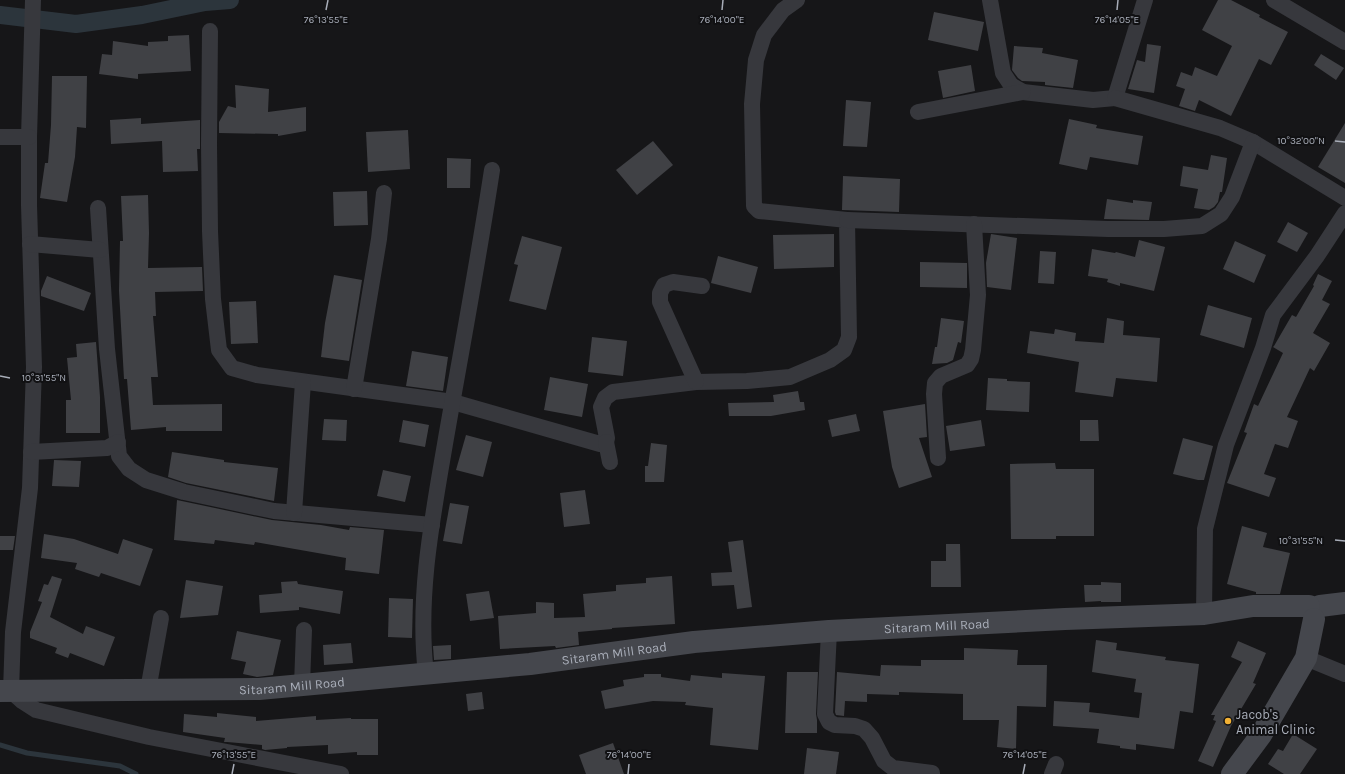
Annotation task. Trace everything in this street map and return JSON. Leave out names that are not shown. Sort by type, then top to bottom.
[{"type":"main road","name":"Sitaram Mill Road","points":[[6,691],[259,689],[530,664],[694,642],[829,630],[1204,614],[1253,606],[1314,613],[1345,603]]},
{"type":"main road","points":[[1232,774],[1261,735],[1306,658],[1314,613]]},
{"type":"street","points":[[797,0],[783,10],[764,35],[756,60],[752,104],[754,206],[759,211],[847,220],[1108,229],[1164,229],[1202,226],[1221,214],[1232,198],[1253,142]]},
{"type":"street","points":[[990,0],[1003,73],[1011,85],[1023,92]]},
{"type":"street","points":[[1115,98],[1145,0]]},
{"type":"street","points":[[1274,0],[1345,42]]},
{"type":"street","points":[[33,13],[29,137],[30,244],[34,367],[30,488],[6,691],[36,710],[149,737],[341,774]]},
{"type":"street","points":[[210,30],[210,231],[214,299],[219,350],[232,368],[256,376],[453,402],[600,444],[606,442]]},
{"type":"street","points":[[918,112],[1023,92],[1093,100],[1115,98],[1220,128],[1253,142],[1345,198]]},
{"type":"street","points":[[0,137],[29,137]]},
{"type":"street","points":[[426,674],[423,652],[423,607],[432,525],[480,252],[492,170]]},
{"type":"street","points":[[354,389],[379,238],[384,193]]},
{"type":"street","points":[[98,208],[107,349],[119,456],[129,469],[146,480],[184,492],[274,511],[432,525]]},
{"type":"street","points":[[1204,614],[1205,529],[1226,445],[1263,348],[1273,315],[1305,272],[1345,213]]},
{"type":"street","points":[[610,462],[601,407],[605,398],[613,392],[696,382],[747,381],[790,377],[830,360],[844,350],[849,337],[847,220]]},
{"type":"street","points":[[938,458],[934,394],[936,383],[941,376],[967,365],[971,359],[973,350],[978,295],[974,224]]},
{"type":"street","points":[[30,244],[100,250]]},
{"type":"street","points":[[696,382],[660,302],[660,293],[664,285],[672,282],[702,286]]},
{"type":"street","points":[[294,513],[303,382]]},
{"type":"street","points":[[31,452],[107,448],[118,442]]},
{"type":"street","points":[[148,690],[161,618]]},
{"type":"street","points":[[302,685],[304,630]]},
{"type":"street","points":[[829,630],[825,714],[829,722],[834,725],[855,726],[864,729],[872,738],[884,761],[893,768],[932,773]]},
{"type":"street","points":[[1306,658],[1345,674]]},
{"type":"building","points":[[1218,0],[1231,0],[1288,32],[1271,65],[1259,59],[1231,116],[1199,100],[1195,111],[1179,106],[1185,89],[1176,86],[1181,72],[1192,76],[1195,67],[1217,76],[1232,46],[1202,30]]},
{"type":"building","points":[[934,12],[984,22],[978,51],[928,40]]},
{"type":"building","points":[[189,35],[191,71],[138,74],[138,79],[99,74],[102,54],[112,55],[113,41],[148,46],[148,42],[168,41],[168,36]]},
{"type":"building","points":[[1147,44],[1161,46],[1154,93],[1128,89],[1137,60],[1145,62]]},
{"type":"building","points":[[1014,46],[1043,48],[1042,53],[1078,60],[1073,88],[1045,85],[1045,82],[1022,81],[1012,70]]},
{"type":"building","points":[[1321,54],[1344,68],[1336,80],[1314,65]]},
{"type":"building","points":[[971,65],[975,91],[943,98],[938,71]]},
{"type":"building","points":[[52,76],[87,76],[86,128],[77,127],[75,157],[67,202],[40,198],[45,163],[48,163],[51,125]]},
{"type":"building","points":[[235,85],[269,89],[268,112],[306,107],[306,131],[278,136],[278,134],[219,133],[219,122],[228,106],[236,108]]},
{"type":"building","points":[[846,100],[871,102],[867,147],[843,146]]},
{"type":"building","points":[[141,118],[141,124],[200,120],[200,149],[197,149],[198,171],[163,172],[162,141],[111,144],[110,120]]},
{"type":"building","points":[[1069,119],[1097,125],[1096,128],[1143,136],[1138,165],[1090,157],[1087,170],[1059,164]]},
{"type":"building","points":[[1345,123],[1345,183],[1318,167]]},
{"type":"building","points":[[408,130],[410,169],[368,172],[366,132]]},
{"type":"building","points":[[653,141],[673,165],[637,195],[616,170]]},
{"type":"building","points":[[1211,155],[1227,158],[1222,192],[1220,192],[1218,202],[1209,210],[1194,208],[1198,189],[1180,186],[1183,166],[1208,170]]},
{"type":"building","points":[[447,158],[471,159],[470,188],[447,188]]},
{"type":"building","points":[[843,176],[900,179],[899,212],[842,210]]},
{"type":"building","points":[[367,191],[368,225],[334,226],[333,192]]},
{"type":"building","points":[[148,195],[148,268],[202,267],[203,291],[155,292],[156,316],[153,316],[158,377],[151,377],[153,405],[222,404],[222,431],[166,431],[166,427],[131,430],[127,379],[124,379],[119,291],[120,241],[123,241],[121,196]]},
{"type":"building","points":[[1107,199],[1133,203],[1133,200],[1152,202],[1149,220],[1104,219]]},
{"type":"building","points":[[1288,222],[1308,233],[1297,252],[1277,242]]},
{"type":"building","points":[[834,234],[834,267],[774,269],[773,235]]},
{"type":"building","points":[[991,234],[1017,238],[1011,290],[987,287],[986,263]]},
{"type":"building","points":[[522,236],[562,247],[546,310],[509,301],[518,265],[514,264]]},
{"type":"building","points":[[1139,240],[1165,247],[1154,291],[1120,283],[1120,286],[1107,282],[1108,279],[1088,276],[1092,249],[1116,252],[1135,257]]},
{"type":"building","points":[[1235,241],[1266,255],[1254,283],[1223,269]]},
{"type":"building","points":[[1040,251],[1056,252],[1054,284],[1038,283]]},
{"type":"building","points":[[718,256],[758,267],[751,293],[711,283]]},
{"type":"building","points":[[920,262],[967,263],[967,288],[920,287]]},
{"type":"building","points":[[1318,274],[1332,281],[1322,300],[1330,304],[1313,333],[1330,343],[1314,371],[1310,368],[1287,417],[1298,421],[1288,448],[1275,444],[1264,474],[1276,478],[1269,497],[1227,483],[1247,433],[1244,432],[1254,404],[1258,406],[1283,353],[1273,347],[1292,315],[1296,317],[1314,286],[1313,285]]},
{"type":"building","points":[[334,275],[362,280],[349,361],[321,357],[325,323]]},
{"type":"building","points":[[47,276],[91,293],[84,311],[41,296],[41,291]]},
{"type":"building","points":[[256,301],[258,343],[231,344],[229,302]]},
{"type":"building","points":[[1208,305],[1252,318],[1244,348],[1200,335]]},
{"type":"building","points":[[941,318],[964,321],[961,343],[958,342],[953,360],[947,363],[932,364],[935,347],[937,347]]},
{"type":"building","points":[[1107,318],[1124,321],[1123,335],[1160,338],[1157,382],[1116,378],[1113,397],[1075,392],[1079,362],[1027,353],[1030,331],[1054,334],[1055,329],[1076,333],[1075,341],[1104,343]]},
{"type":"building","points":[[592,337],[627,341],[623,376],[588,372]]},
{"type":"building","points":[[96,342],[100,397],[100,433],[66,433],[66,400],[71,400],[67,358],[77,357],[76,344]]},
{"type":"building","points":[[412,351],[448,357],[443,391],[406,386]]},
{"type":"building","points":[[550,377],[588,384],[582,417],[544,410]]},
{"type":"building","points":[[988,378],[1030,382],[1029,412],[986,410]]},
{"type":"building","points":[[798,391],[800,402],[804,402],[805,410],[771,416],[729,416],[728,403],[774,402],[773,395]]},
{"type":"building","points":[[925,404],[927,437],[919,438],[932,477],[899,488],[892,467],[883,411]]},
{"type":"building","points":[[856,414],[860,431],[832,437],[828,420]]},
{"type":"building","points":[[324,419],[347,420],[346,441],[322,440]]},
{"type":"building","points":[[403,420],[429,425],[425,447],[399,442]]},
{"type":"building","points":[[981,420],[985,446],[950,451],[946,426]]},
{"type":"building","points":[[1080,420],[1098,420],[1099,441],[1080,441]]},
{"type":"building","points":[[466,435],[492,442],[483,477],[456,470]]},
{"type":"building","points":[[1183,438],[1213,446],[1204,480],[1173,474]]},
{"type":"building","points":[[651,443],[667,445],[664,482],[645,482],[645,466],[648,466]]},
{"type":"building","points":[[172,452],[224,460],[224,462],[278,468],[274,501],[186,483],[168,477]]},
{"type":"building","points":[[54,460],[81,461],[79,487],[52,486]]},
{"type":"building","points":[[1055,463],[1056,469],[1094,469],[1094,536],[1056,536],[1056,539],[1011,539],[1010,464]]},
{"type":"building","points":[[383,470],[411,476],[405,502],[377,496]]},
{"type":"building","points":[[585,490],[590,524],[564,527],[560,493]]},
{"type":"building","points":[[177,500],[272,520],[321,525],[349,530],[350,527],[384,530],[379,574],[345,570],[346,558],[255,542],[254,545],[215,540],[214,544],[174,540]]},
{"type":"building","points":[[450,503],[469,506],[462,544],[443,541]]},
{"type":"building","points":[[1242,526],[1267,533],[1263,547],[1290,553],[1280,594],[1256,594],[1256,592],[1227,584]]},
{"type":"building","points":[[44,534],[74,539],[118,554],[123,539],[153,549],[140,586],[101,573],[99,577],[75,569],[77,563],[41,558]]},
{"type":"building","points":[[0,536],[15,536],[13,550],[0,550]]},
{"type":"building","points":[[743,540],[752,607],[737,609],[734,585],[712,586],[711,573],[732,572],[728,542]]},
{"type":"building","points":[[946,544],[960,544],[961,587],[931,587],[931,561],[946,561]]},
{"type":"building","points":[[52,576],[62,579],[50,617],[83,634],[86,626],[115,637],[104,666],[70,653],[68,658],[55,653],[57,648],[30,638],[30,632],[42,602],[38,601],[44,584],[48,585]]},
{"type":"building","points":[[672,576],[675,624],[578,632],[579,645],[556,648],[555,646],[500,649],[498,616],[536,613],[536,602],[554,603],[554,618],[585,617],[583,594],[616,591],[616,585],[646,583],[646,578]]},
{"type":"building","points":[[186,580],[223,586],[218,615],[180,618]]},
{"type":"building","points":[[297,581],[298,584],[343,591],[340,614],[299,607],[299,610],[260,613],[259,595],[282,593],[281,582]]},
{"type":"building","points":[[1101,582],[1121,583],[1121,602],[1085,602],[1084,585],[1101,585]]},
{"type":"building","points":[[489,591],[494,618],[470,621],[466,594]]},
{"type":"building","points":[[389,598],[413,599],[412,638],[388,637]]},
{"type":"building","points":[[237,631],[281,640],[273,675],[257,677],[243,674],[246,662],[231,659]]},
{"type":"building","points":[[1096,640],[1117,643],[1116,650],[1166,657],[1165,660],[1199,664],[1193,713],[1180,711],[1174,749],[1136,744],[1136,750],[1120,748],[1120,746],[1097,743],[1099,729],[1053,726],[1054,701],[1090,703],[1089,712],[1139,718],[1142,693],[1134,692],[1136,679],[1092,672]]},
{"type":"building","points":[[1238,641],[1266,653],[1253,683],[1256,684],[1231,726],[1213,767],[1198,761],[1216,721],[1213,720],[1215,715],[1211,715],[1242,662],[1231,657]]},
{"type":"building","points":[[351,643],[353,663],[324,665],[323,645]]},
{"type":"building","points":[[451,645],[451,659],[434,660],[433,646]]},
{"type":"building","points":[[964,648],[1018,650],[1017,665],[1047,665],[1046,707],[1017,706],[1016,749],[997,747],[999,720],[963,720],[963,694],[899,692],[899,695],[867,694],[867,702],[845,701],[844,716],[836,715],[837,672],[880,676],[881,665],[921,666],[921,660],[964,660]]},
{"type":"building","points":[[787,672],[818,672],[816,714],[817,733],[785,733]]},
{"type":"building","points":[[722,673],[765,676],[758,750],[710,745],[713,708],[685,705],[686,702],[653,701],[605,709],[601,691],[624,686],[623,680],[644,677],[644,674],[661,674],[661,677],[690,681],[691,675],[722,678]]},
{"type":"building","points":[[482,692],[484,709],[468,711],[466,694]]},
{"type":"building","points":[[217,713],[256,717],[256,721],[316,716],[316,720],[351,718],[378,719],[378,755],[357,755],[357,752],[328,754],[328,745],[287,747],[265,750],[262,749],[262,745],[224,742],[225,738],[183,732],[184,714],[217,717]]},
{"type":"building","points":[[1293,734],[1317,749],[1300,774],[1284,774],[1268,764],[1278,749],[1283,751]]},
{"type":"building","points":[[613,743],[624,774],[586,774],[579,755]]},
{"type":"building","points":[[807,748],[839,752],[836,774],[804,774]]},
{"type":"waterway","points":[[0,15],[76,24],[142,15],[205,2],[230,0]]},
{"type":"waterway","points":[[0,745],[27,753],[120,766],[136,774]]},
{"type":"place","name":"Jacob's Animal Clinic","points":[[1228,721]]}]
